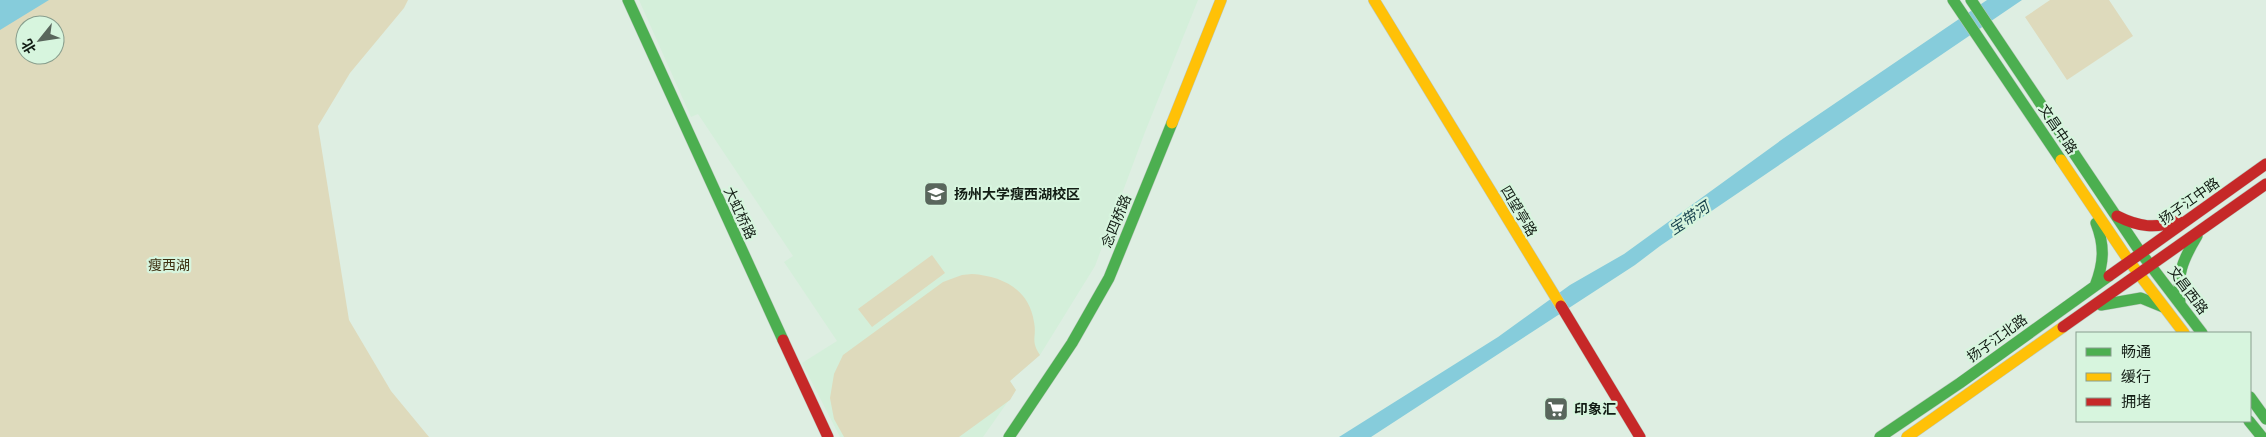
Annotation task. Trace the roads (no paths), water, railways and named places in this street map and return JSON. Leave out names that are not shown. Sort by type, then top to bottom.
[{"type":"main road","name":"大虹桥路","points":[[628,0],[693,146],[828,437]]},
{"type":"main road","name":"念四桥路","points":[[1009,437],[1072,343],[1109,278],[1221,0]]},
{"type":"main road","name":"四望亭路","points":[[1374,0],[1640,437]]},
{"type":"main road","name":"文昌中路","points":[[1953,0],[2139,274]]},
{"type":"main road","name":"文昌中路","points":[[1972,1],[2141,253]]},
{"type":"main road","name":"扬子江中路","points":[[2129,261],[2266,164]]},
{"type":"main road","points":[[2183,332],[2139,274],[2266,184]]},
{"type":"main road","points":[[2082,190],[2104,240],[2105,261],[2095,286]]},
{"type":"main road","points":[[2116,215],[2138,227],[2158,228],[2193,216]]},
{"type":"main road","points":[[2180,304],[2177,276],[2184,258],[2200,231]]},
{"type":"main road","name":"文昌西路","points":[[2141,253],[2201,332]]},
{"type":"main road","name":"扬子江北路","points":[[1880,437],[1960,383],[2129,261]]},
{"type":"main road","name":"扬子江北路","points":[[1907,437],[2139,274]]},
{"type":"main road","points":[[2090,309],[2116,301],[2141,298],[2164,307]]},
{"type":"main road","points":[[2251,398],[2266,419]]},
{"type":"main road","points":[[2251,422],[2262,437]]},
{"type":"water","points":[[0,0],[49,0],[24,15],[15,15],[15,21],[0,30]]},
{"type":"water","name":"宝带河","points":[[1987,0],[2022,0],[1660,246],[1635,265],[1371,437],[1339,437],[1498,337],[1570,285],[1624,254],[1784,138]]},
{"type":"place","name":"扬州大学瘦西湖校区","points":[[936,194]]},
{"type":"place","name":"印象汇","points":[[1556,409]]},
{"type":"park label","name":"瘦西湖","points":[[169,265]]}]
